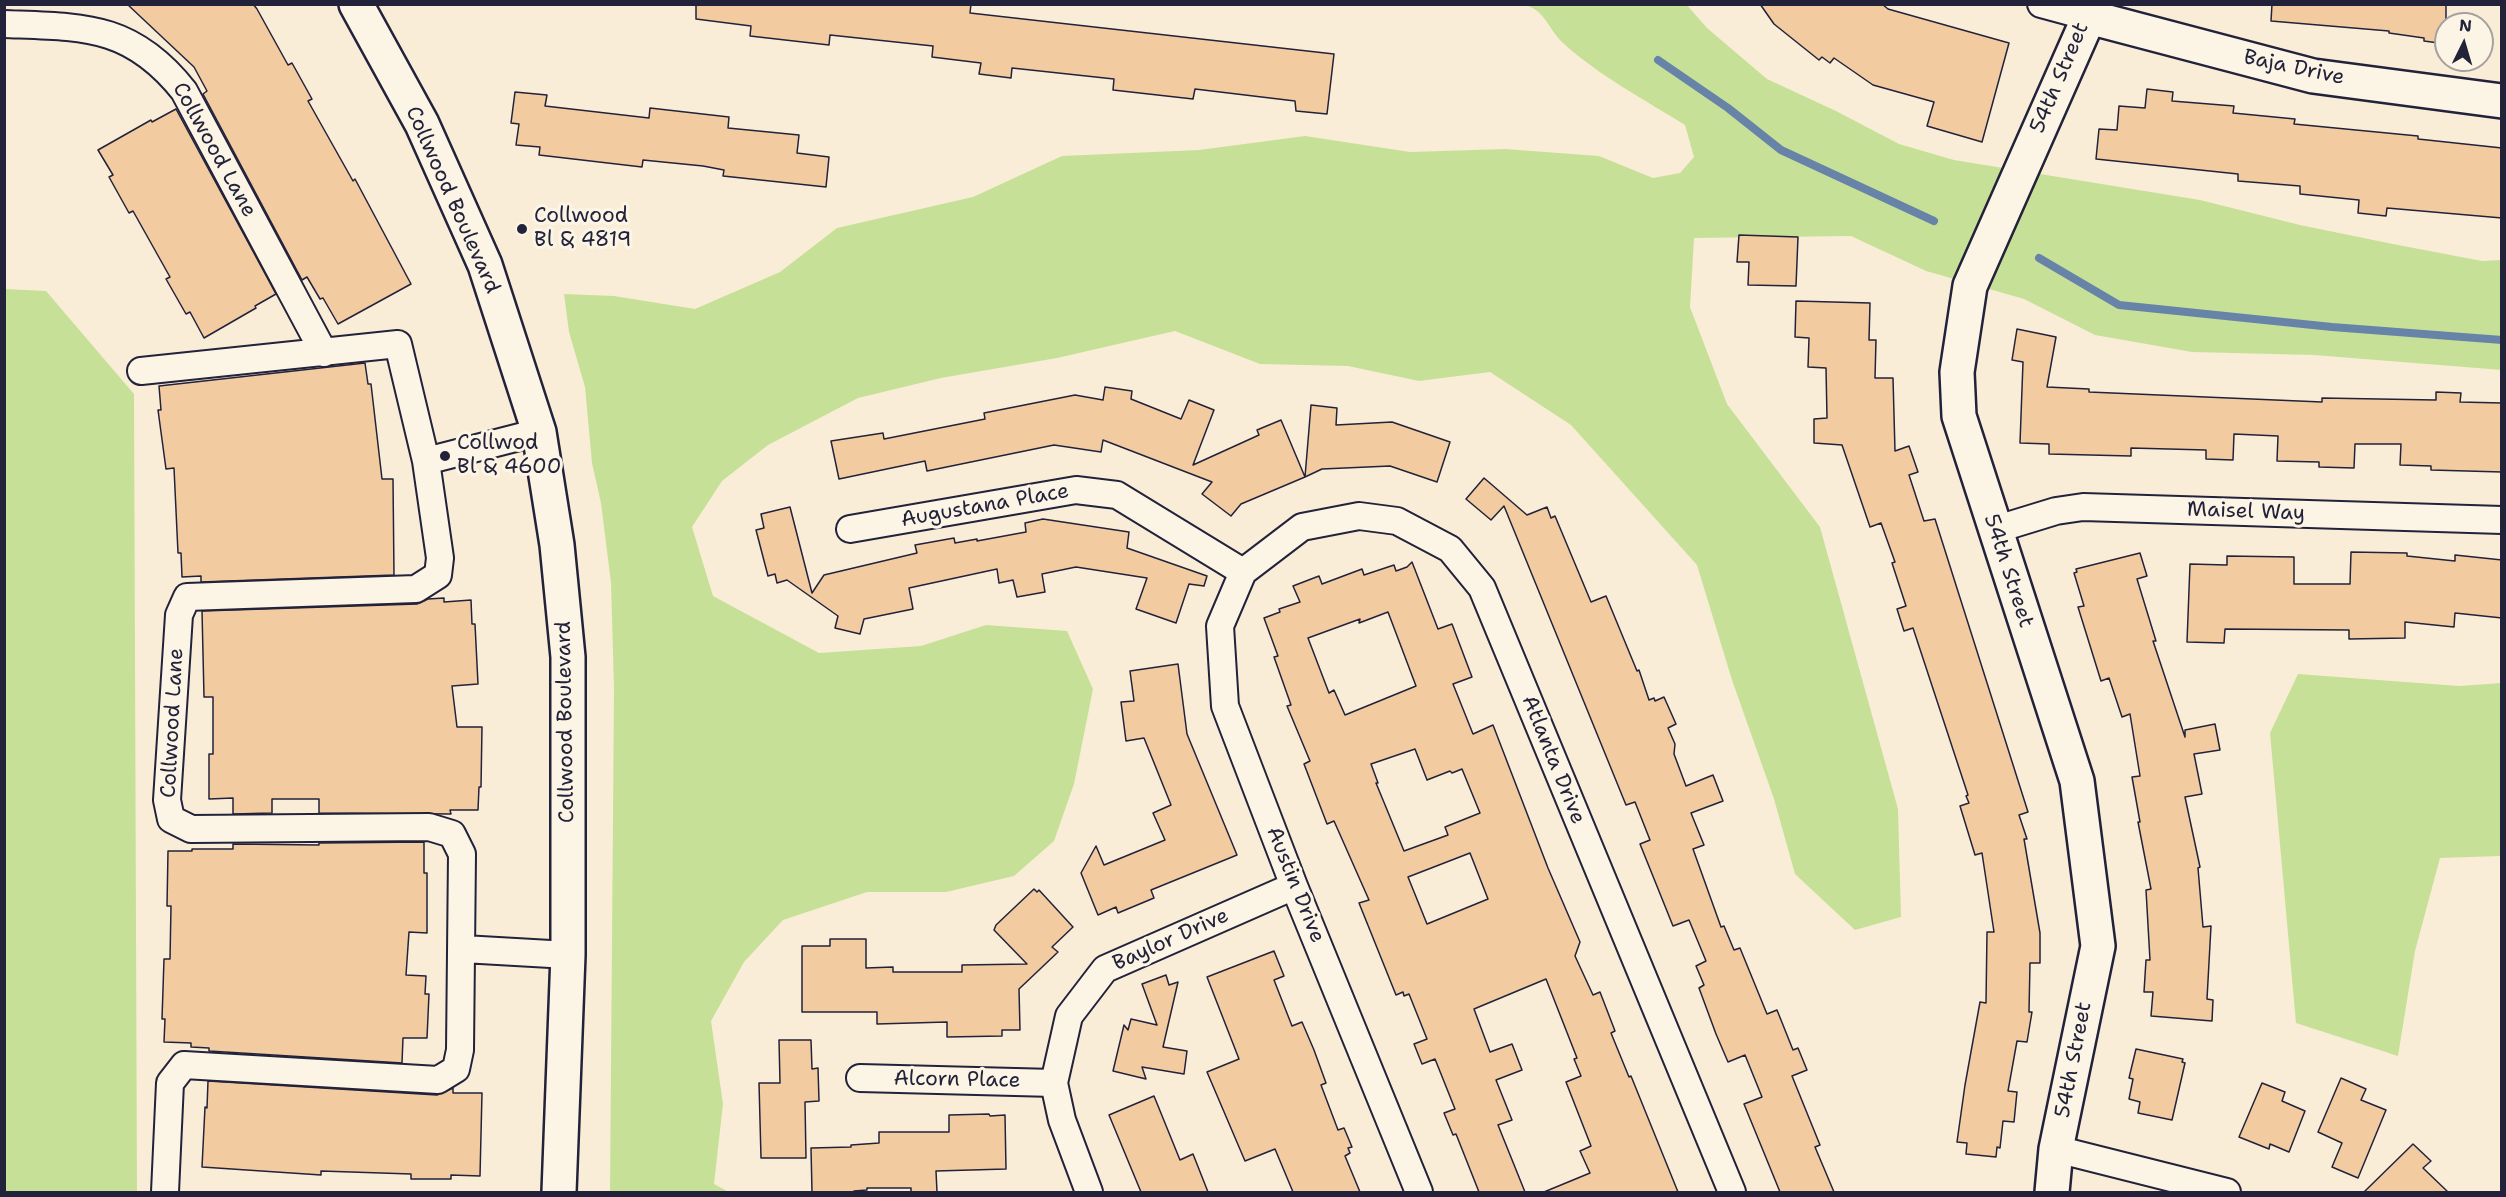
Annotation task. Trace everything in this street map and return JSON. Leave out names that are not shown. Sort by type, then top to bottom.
[{"type":"street","name":"Collwood Boulevard","points":[[356,4],[422,124],[485,265],[539,432],[557,545],[568,657],[568,955],[560,1192]]},
{"type":"street","name":"54th Street","points":[[2041,4],[2092,11],[1970,286],[1957,372],[1959,416],[2077,781],[2098,946],[2056,1149],[2052,1192]]},
{"type":"street","name":"Baja Drive","points":[[2092,11],[2313,76],[2502,101]]},
{"type":"street","name":"Collwood Lane","points":[[4,24],[79,27],[103,32],[126,41],[161,64],[184,91],[324,353]]},
{"type":"street","name":"Collwood Lane","points":[[141,371],[398,344],[426,461],[440,558],[438,575],[416,589],[187,597],[179,615],[167,800],[171,819],[191,829],[429,827],[452,834],[462,854],[463,949],[460,1050],[456,1069],[438,1080],[184,1065],[170,1083],[165,1192]]},
{"type":"street","points":[[426,461],[539,432]]},
{"type":"street","name":"Augustana Place","points":[[850,529],[1076,490],[1117,495],[1243,572]]},
{"type":"street","name":"Maisel Way","points":[[1994,530],[2056,511],[2083,507],[2502,520]]},
{"type":"street","name":"Atlanta Drive","points":[[1243,572],[1302,527],[1359,516],[1397,521],[1450,549],[1482,588],[1732,1192]]},
{"type":"street","name":"Austin Drive","points":[[1243,572],[1220,626],[1225,706],[1294,886],[1419,1192]]},
{"type":"street","name":"Baylor Drive","points":[[1089,1192],[1062,1120],[1054,1083],[1069,1016],[1105,969],[1294,886]]},
{"type":"street","points":[[463,949],[568,955]]},
{"type":"street","name":"Alcorn Place","points":[[860,1078],[1054,1083]]},
{"type":"street","points":[[2056,1149],[2227,1192]]},
{"type":"green space","points":[[1686,4],[1707,28],[1767,79],[1899,144],[1954,160],[2200,200],[2300,225],[2393,244],[2482,261],[2501,260],[2502,370],[2314,355],[2192,352],[2095,335],[2024,299],[1926,271],[1851,236],[1694,238],[1690,307],[1727,404],[1820,527],[1898,809],[1901,917],[1855,930],[1795,874],[1774,799],[1732,680],[1697,565],[1571,425],[1490,372],[1419,381],[1348,366],[1260,364],[1175,331],[1057,358],[941,378],[858,398],[768,445],[722,481],[692,527],[713,596],[819,653],[921,646],[986,625],[1067,631],[1093,689],[1074,784],[1054,841],[1014,876],[946,892],[867,892],[783,920],[744,962],[711,1021],[723,1104],[714,1184],[729,1192],[610,1192],[614,689],[611,583],[601,503],[592,463],[585,387],[569,332],[564,294],[614,296],[695,309],[780,272],[837,228],[973,197],[1062,156],[1199,150],[1305,136],[1410,152],[1505,149],[1599,156],[1653,178],[1680,173],[1694,157],[1685,125],[1591,66],[1558,38],[1538,12],[1525,5]]},
{"type":"green space","points":[[5,289],[46,291],[134,394],[137,1192],[5,1192]]},
{"type":"green space","points":[[2298,674],[2459,686],[2501,683],[2501,856],[2440,858],[2415,951],[2398,1056],[2296,1023],[2270,733]]},
{"type":"building","points":[[127,4],[253,4],[288,65],[292,63],[312,99],[308,101],[353,181],[355,179],[411,284],[338,324],[307,277],[302,280],[203,94],[207,91],[194,67]]},
{"type":"building","points":[[696,4],[971,4],[970,13],[1334,54],[1327,114],[1296,111],[1295,101],[1195,89],[1193,99],[1113,90],[1114,79],[1012,68],[1011,78],[979,74],[981,63],[932,57],[933,46],[830,35],[829,45],[750,36],[751,26],[696,19]]},
{"type":"building","points":[[1760,4],[1882,4],[1888,9],[2009,43],[1982,142],[1927,126],[1934,102],[1873,85],[1834,58],[1830,63],[1822,57],[1819,60],[1774,24]]},
{"type":"building","points":[[2272,4],[2446,4],[2446,12],[2434,12],[2434,42],[2424,41],[2424,38],[2389,33],[2389,31],[2271,21]]},
{"type":"building","points":[[2147,89],[2173,92],[2172,101],[2234,106],[2233,113],[2295,119],[2294,124],[2418,136],[2418,139],[2502,148],[2502,218],[2387,208],[2386,216],[2358,213],[2359,200],[2300,194],[2300,186],[2238,181],[2238,174],[2096,159],[2099,129],[2117,130],[2119,106],[2145,108]]},
{"type":"building","points":[[515,92],[547,95],[545,106],[649,118],[650,108],[729,117],[728,128],[799,135],[797,153],[829,157],[826,187],[723,176],[724,170],[703,166],[643,160],[642,167],[539,155],[540,147],[516,145],[519,124],[511,123]]},
{"type":"building","points":[[176,109],[276,294],[204,338],[190,312],[186,314],[166,279],[170,277],[133,211],[129,213],[109,177],[113,175],[98,150],[151,120],[152,122]]},
{"type":"building","points":[[1739,235],[1798,237],[1796,286],[1748,285],[1749,262],[1737,262]]},
{"type":"building","points":[[1796,301],[1870,303],[1869,340],[1876,340],[1875,378],[1893,378],[1895,451],[1909,446],[1918,472],[1909,475],[1924,521],[1935,519],[2028,812],[2019,815],[2027,839],[2024,839],[2040,933],[2040,963],[2030,963],[2029,1012],[2032,1012],[2027,1042],[2017,1041],[2008,1091],[2017,1092],[2014,1122],[2003,1121],[2000,1148],[1997,1147],[1996,1157],[1966,1154],[1967,1143],[1957,1142],[1980,1002],[1986,1003],[1987,932],[1994,932],[1982,853],[1975,855],[1960,806],[1969,803],[1966,796],[1968,795],[1913,628],[1904,631],[1897,609],[1906,606],[1892,563],[1895,562],[1881,523],[1870,527],[1842,445],[1814,443],[1814,419],[1827,418],[1826,368],[1808,367],[1809,338],[1795,337]]},
{"type":"building","points":[[2017,329],[2056,337],[2047,387],[2089,389],[2089,392],[2322,402],[2322,398],[2436,400],[2436,392],[2461,393],[2460,402],[2502,403],[2502,472],[2431,470],[2431,466],[2400,465],[2401,444],[2355,444],[2354,468],[2319,467],[2319,462],[2277,461],[2278,436],[2234,434],[2233,460],[2206,459],[2206,450],[2131,448],[2131,456],[2049,454],[2049,444],[2020,443],[2023,362],[2012,360]]},
{"type":"building","points":[[365,363],[368,384],[371,384],[382,479],[393,479],[394,575],[201,582],[201,576],[182,577],[181,553],[178,553],[174,468],[166,469],[158,410],[161,410],[159,386]]},
{"type":"building","points":[[1105,387],[1132,391],[1131,399],[1181,419],[1189,400],[1214,410],[1193,465],[1259,435],[1257,430],[1281,420],[1305,477],[1241,504],[1231,516],[1202,494],[1212,482],[1103,440],[1101,452],[1054,445],[927,471],[925,461],[839,479],[831,441],[883,433],[884,439],[985,419],[984,413],[1075,395],[1103,400]]},
{"type":"building","points":[[1311,405],[1337,408],[1336,425],[1392,422],[1450,442],[1437,482],[1390,466],[1322,469],[1305,477]]},
{"type":"building","points":[[1484,478],[1527,515],[1547,507],[1551,518],[1555,516],[1591,602],[1606,596],[1637,671],[1639,670],[1649,700],[1654,698],[1655,701],[1664,697],[1676,724],[1668,728],[1675,744],[1674,754],[1686,786],[1713,775],[1723,801],[1691,813],[1704,845],[1693,849],[1721,927],[1724,926],[1734,950],[1740,948],[1767,1014],[1777,1010],[1793,1050],[1798,1048],[1807,1070],[1792,1076],[1820,1145],[1815,1147],[1834,1192],[1780,1192],[1744,1104],[1762,1097],[1745,1055],[1728,1062],[1699,988],[1704,985],[1696,966],[1706,961],[1689,920],[1673,926],[1640,844],[1650,840],[1635,802],[1626,805],[1504,506],[1491,520],[1466,499]]},
{"type":"building","points":[[790,507],[812,593],[824,575],[917,553],[915,545],[954,538],[955,543],[977,539],[977,541],[1026,532],[1025,523],[1043,519],[1129,532],[1127,548],[1207,576],[1204,586],[1189,584],[1176,623],[1136,609],[1147,578],[1076,567],[1042,574],[1045,592],[1017,597],[1013,580],[999,583],[997,569],[909,588],[913,609],[864,619],[860,634],[835,628],[838,616],[787,580],[777,583],[775,574],[768,576],[756,530],[764,528],[761,514]]},
{"type":"building","points":[[2351,552],[2407,553],[2407,556],[2455,561],[2455,555],[2502,560],[2502,618],[2455,613],[2454,627],[2405,622],[2405,638],[2349,639],[2349,630],[2225,629],[2224,643],[2187,642],[2190,564],[2227,565],[2227,556],[2294,557],[2294,584],[2350,584]]},
{"type":"building","points":[[2140,553],[2147,576],[2137,579],[2156,641],[2153,641],[2185,737],[2185,730],[2215,724],[2220,750],[2194,754],[2202,794],[2185,797],[2200,867],[2198,868],[2203,927],[2211,926],[2207,999],[2213,1000],[2212,1021],[2151,1016],[2153,992],[2144,992],[2146,960],[2150,960],[2146,890],[2151,889],[2132,777],[2140,776],[2130,714],[2122,717],[2109,678],[2101,681],[2078,607],[2084,606],[2074,573],[2077,572],[2076,569]]},
{"type":"building","points":[[1412,562],[1438,629],[1452,624],[1472,677],[1453,684],[1473,734],[1493,725],[1548,868],[1580,942],[1575,956],[1593,995],[1600,992],[1615,1031],[1611,1033],[1678,1192],[1544,1192],[1590,1173],[1580,1151],[1591,1146],[1566,1082],[1581,1076],[1574,1059],[1577,1058],[1546,979],[1474,1009],[1490,1052],[1512,1044],[1522,1070],[1496,1080],[1512,1120],[1498,1125],[1525,1192],[1479,1192],[1456,1134],[1453,1135],[1444,1113],[1455,1109],[1435,1059],[1422,1064],[1414,1044],[1427,1039],[1409,994],[1404,996],[1403,992],[1396,995],[1359,903],[1369,900],[1334,821],[1327,824],[1304,764],[1310,761],[1287,706],[1291,705],[1274,657],[1278,656],[1264,618],[1280,612],[1279,609],[1300,602],[1293,586],[1319,576],[1322,584],[1362,569],[1364,575],[1394,565],[1396,571],[1407,567]],"holes":[[[1388,612],[1416,686],[1345,715],[1334,690],[1329,693],[1308,638],[1360,619],[1359,623]],[[1415,749],[1427,780],[1462,769],[1480,813],[1445,827],[1448,835],[1404,851],[1376,783],[1378,783],[1371,764]],[[1470,853],[1488,899],[1427,924],[1408,877]]]},
{"type":"building","points":[[444,598],[444,602],[471,600],[472,624],[475,624],[478,684],[452,686],[457,727],[482,727],[481,787],[479,787],[478,810],[450,810],[451,814],[319,813],[319,799],[272,799],[272,813],[233,814],[233,798],[209,799],[209,754],[213,754],[213,697],[204,697],[202,611],[417,604],[428,599]]},
{"type":"building","points":[[1178,664],[1187,734],[1237,855],[1151,890],[1154,898],[1118,913],[1116,907],[1098,915],[1081,873],[1096,846],[1104,865],[1165,840],[1153,813],[1171,805],[1144,738],[1126,741],[1121,702],[1134,701],[1130,671]]},
{"type":"building","points":[[424,842],[424,873],[427,873],[427,933],[409,932],[406,975],[426,976],[425,994],[429,994],[427,1038],[403,1038],[402,1063],[209,1051],[209,1048],[191,1047],[191,1043],[164,1042],[165,1019],[162,1019],[164,959],[170,959],[171,906],[167,906],[168,851],[233,849],[233,844],[319,845],[319,843]]},
{"type":"building","points":[[1034,889],[1037,892],[1039,890],[1073,927],[1052,947],[1058,952],[1019,989],[1020,1030],[1002,1030],[1002,1036],[947,1037],[947,1022],[877,1024],[877,1012],[802,1012],[802,946],[830,946],[830,939],[866,939],[866,968],[893,967],[893,972],[962,972],[962,965],[1027,964],[994,930],[996,925]]},
{"type":"building","points":[[1274,951],[1284,976],[1274,980],[1292,1026],[1302,1022],[1314,1050],[1326,1083],[1321,1085],[1338,1130],[1344,1128],[1352,1147],[1348,1148],[1350,1153],[1345,1156],[1360,1192],[1293,1192],[1275,1149],[1245,1161],[1207,1072],[1239,1059],[1207,977]]},
{"type":"building","points":[[1166,975],[1169,985],[1178,982],[1163,1047],[1187,1051],[1184,1074],[1142,1067],[1146,1079],[1113,1071],[1124,1025],[1128,1030],[1131,1019],[1157,1025],[1142,984]]},
{"type":"building","points":[[779,1040],[811,1040],[812,1069],[818,1068],[819,1101],[805,1102],[806,1158],[761,1158],[759,1083],[780,1083]]},
{"type":"building","points":[[2136,1049],[2183,1059],[2182,1062],[2185,1063],[2172,1120],[2138,1113],[2140,1102],[2129,1099],[2133,1079],[2129,1078]]},
{"type":"building","points":[[2341,1078],[2366,1089],[2361,1100],[2386,1110],[2358,1178],[2332,1167],[2342,1143],[2318,1132]]},
{"type":"building","points":[[208,1081],[437,1095],[453,1088],[453,1093],[482,1093],[480,1176],[451,1175],[451,1179],[411,1179],[411,1174],[321,1171],[321,1175],[202,1167]]},
{"type":"building","points":[[2262,1083],[2285,1092],[2282,1101],[2305,1111],[2289,1152],[2270,1144],[2269,1149],[2239,1137]]},
{"type":"building","points":[[1154,1096],[1180,1160],[1193,1154],[1208,1192],[1141,1192],[1109,1115]]},
{"type":"building","points":[[989,1114],[990,1116],[1005,1115],[1006,1169],[936,1171],[937,1192],[911,1192],[911,1188],[867,1188],[867,1190],[855,1192],[812,1192],[811,1148],[851,1147],[851,1145],[879,1143],[879,1132],[949,1132],[949,1115]]},
{"type":"building","points":[[2413,1144],[2431,1161],[2423,1168],[2448,1192],[2364,1192]]},
{"type":"waterway","points":[[1658,60],[1728,108],[1781,150],[1934,221]]},
{"type":"waterway","points":[[2039,258],[2119,305],[2332,327],[2502,340]]},
{"type":"place","name":"Collwood Bl & 4819","points":[[522,229]]},
{"type":"place","name":"Collwod Bl & 4600","points":[[445,456]]}]
